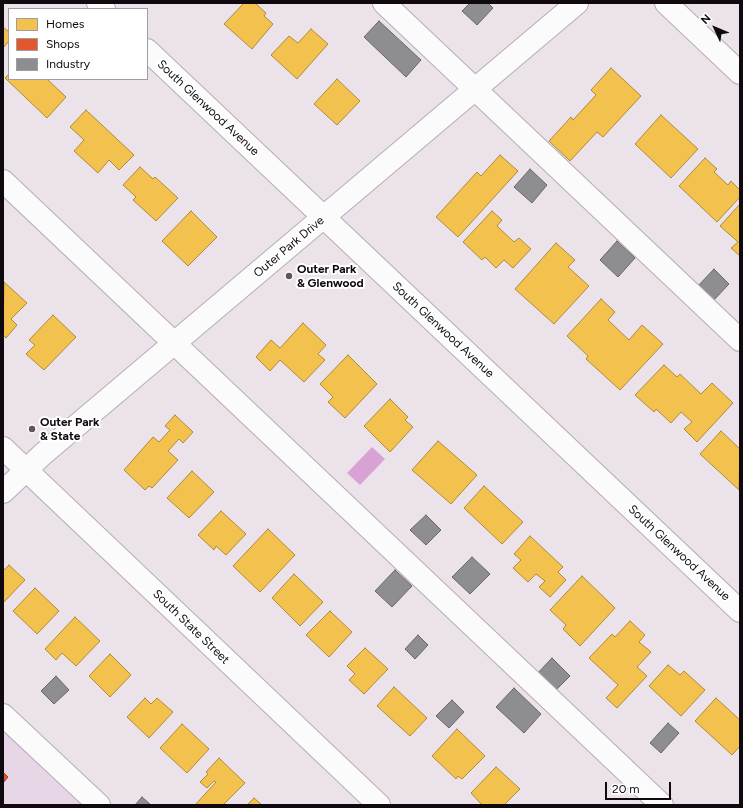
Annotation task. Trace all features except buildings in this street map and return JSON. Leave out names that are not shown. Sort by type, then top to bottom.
[{"type":"street","points":[[384,3],[740,340]]},
{"type":"street","name":"Outer Park Drive","points":[[3,492],[26,470],[577,3]]},
{"type":"street","points":[[666,3],[740,73]]},
{"type":"street","name":"South Glenwood Avenue","points":[[148,51],[740,611]]},
{"type":"street","points":[[3,181],[662,805]]},
{"type":"street","name":"South State Street","points":[[3,448],[378,805]]},
{"type":"street","points":[[3,715],[99,805]]},
{"type":"shaded area","points":[[372,447],[385,459],[360,485],[347,473]]},
{"type":"shaded area","points":[[3,722],[90,805],[3,805]]},
{"type":"place","name":"Outer Park & Glenwood","points":[[289,276]]},
{"type":"place","name":"Outer Park & State","points":[[32,429]]}]
